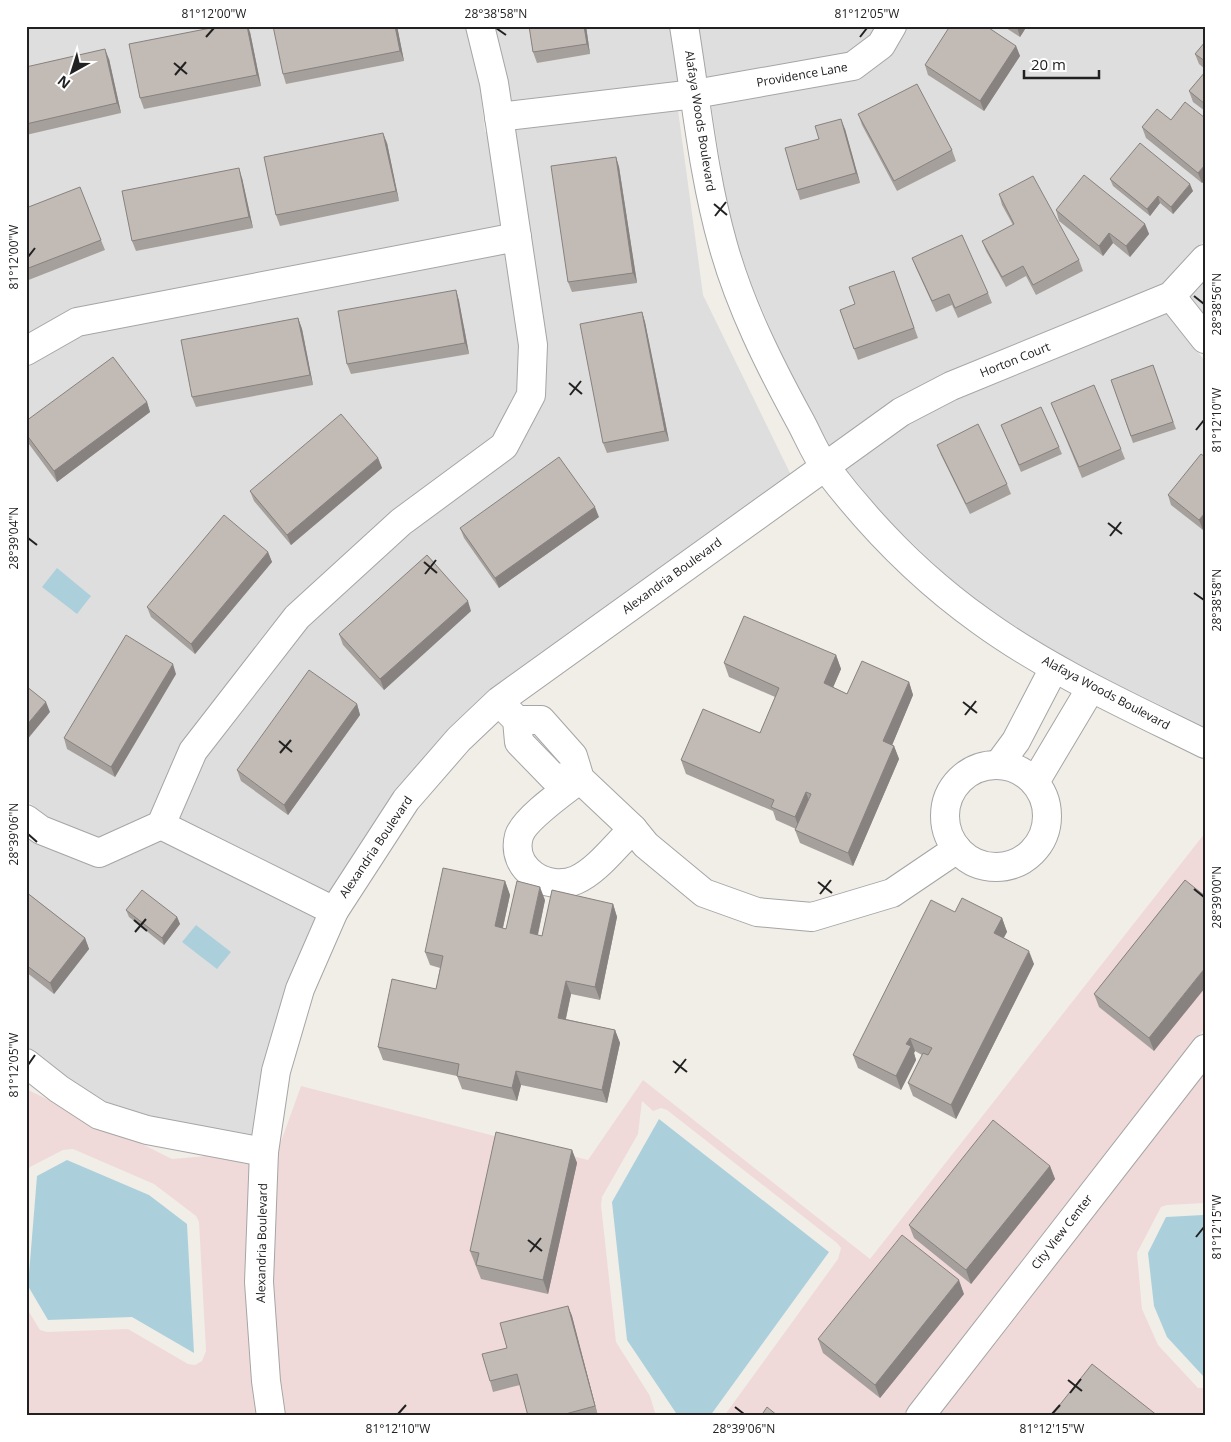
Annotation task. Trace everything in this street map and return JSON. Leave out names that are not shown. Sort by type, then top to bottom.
[{"type":"street","points":[[26,819],[41,830],[99,853],[161,825],[193,751],[297,618],[401,522],[504,446],[531,395],[533,344],[499,117],[480,26]]},
{"type":"street","name":"Alafaya Woods Boulevard","points":[[684,26],[723,245],[739,291],[772,369],[825,466],[875,527],[942,591],[982,622],[1054,668],[1205,744]]},
{"type":"street","name":"Providence Lane","points":[[499,117],[695,94],[853,66],[881,45],[892,26]]},
{"type":"street","points":[[26,351],[77,322],[516,236]]},
{"type":"street","name":"Horton Court","points":[[825,466],[901,412],[951,386],[1171,296],[1205,259]]},
{"type":"street","points":[[1171,296],[1205,339]]},
{"type":"street","name":"Alexandria Boulevard","points":[[271,1416],[266,1381],[259,1282],[264,1152],[276,1071],[285,1040],[300,990],[334,911],[406,800],[459,739],[508,711],[825,466]]},
{"type":"street","points":[[999,764],[1016,741],[1054,668]]},
{"type":"street","points":[[1035,782],[1091,688]]},
{"type":"street","points":[[508,711],[519,742],[553,777],[580,779],[633,829],[646,846],[704,893],[757,912],[812,917],[892,893],[957,849]]},
{"type":"street","points":[[999,764],[1019,770],[1035,782],[1044,800],[1047,819],[1042,839],[1030,855],[1012,865],[992,867],[973,862],[957,849],[946,832],[944,812],[949,792],[962,776],[979,767],[999,764]]},
{"type":"street","points":[[580,779],[532,817],[519,836],[519,857],[527,870],[537,878],[550,883],[563,884],[576,880],[587,873],[633,829]]},
{"type":"street","points":[[161,825],[334,911]]},
{"type":"street","name":"City View Center","points":[[920,1416],[1205,1049]]},
{"type":"street","points":[[26,1063],[59,1089],[99,1115],[147,1130],[264,1152]]},
{"type":"shaded area","points":[[39,26],[466,26],[480,88],[485,132],[487,132],[501,226],[76,309],[26,336],[26,29]]},
{"type":"shaded area","points":[[495,26],[670,26],[679,82],[510,102]]},
{"type":"shaded area","points":[[698,26],[877,26],[871,36],[849,53],[706,78]]},
{"type":"shaded area","points":[[907,26],[1205,26],[1205,240],[1164,284],[830,446],[784,362],[752,285],[736,240],[724,187],[711,104],[854,80],[888,56]]},
{"type":"shaded area","points":[[678,110],[703,295],[791,475],[504,679],[451,729],[396,792],[329,893],[178,818],[205,757],[306,627],[409,532],[516,452],[530,233],[514,129]]},
{"type":"shaded area","points":[[505,253],[519,347],[518,393],[495,438],[393,512],[151,815],[100,838],[49,818],[26,800],[26,365],[80,336]]},
{"type":"shaded area","points":[[1205,278],[1205,316],[1189,295]]},
{"type":"shaded area","points":[[1166,312],[1205,361],[1205,727],[1072,662],[991,611],[951,580],[885,517],[845,468],[907,424],[955,398]]},
{"type":"shaded area","points":[[1205,833],[1205,1028],[904,1416],[724,1416],[838,1259],[841,1248],[667,1110],[661,1108],[653,1111],[642,1101],[638,1134],[602,1197],[601,1205],[616,1342],[650,1396],[656,1416],[285,1416],[279,1378],[272,1280],[278,1150],[301,1086],[588,1160],[643,1080],[870,1259]]},
{"type":"shaded area","points":[[26,837],[35,843],[93,866],[103,866],[159,840],[316,919],[253,1136],[151,1116],[106,1102],[68,1078],[26,1045]]},
{"type":"shaded area","points":[[1205,1070],[1205,1203],[1161,1207],[1137,1253],[1142,1309],[1158,1345],[1198,1388],[1205,1388],[1205,1416],[936,1416]]},
{"type":"shaded area","points":[[26,1089],[49,1100],[91,1127],[138,1142],[172,1159],[207,1156],[250,1164],[245,1285],[257,1416],[26,1416],[26,1307],[40,1330],[47,1332],[128,1329],[188,1364],[195,1365],[202,1361],[206,1351],[199,1222],[196,1216],[154,1184],[73,1149],[63,1150],[30,1167],[26,1174]]},
{"type":"water","points":[[57,568],[91,596],[77,614],[42,587]]},
{"type":"water","points":[[196,925],[231,952],[217,969],[182,942]]},
{"type":"water","points":[[659,1119],[829,1252],[710,1416],[678,1416],[627,1340],[612,1202]]},
{"type":"water","points":[[67,1160],[149,1195],[187,1224],[194,1353],[132,1317],[48,1320],[28,1286],[37,1176]]},
{"type":"water","points":[[1203,1215],[1205,1217],[1204,1377],[1167,1337],[1154,1306],[1148,1253],[1166,1217]]},
{"type":"building","points":[[221,26],[247,26],[257,75],[140,98],[129,44]]},
{"type":"building","points":[[273,26],[395,26],[400,51],[283,74]]},
{"type":"building","points":[[529,26],[584,26],[587,44],[533,52]]},
{"type":"building","points":[[950,26],[986,26],[1016,46],[980,101],[925,65]]},
{"type":"building","points":[[1205,42],[1205,61],[1195,54]]},
{"type":"building","points":[[105,49],[117,103],[26,124],[26,67]]},
{"type":"building","points":[[1205,72],[1205,104],[1189,91]]},
{"type":"building","points":[[917,84],[952,150],[894,181],[858,114]]},
{"type":"building","points":[[1185,102],[1205,118],[1205,165],[1198,173],[1142,127],[1157,109],[1171,120]]},
{"type":"building","points":[[841,119],[856,173],[797,190],[785,148],[819,139],[815,126]]},
{"type":"building","points":[[383,133],[396,191],[276,215],[264,157]]},
{"type":"building","points":[[1140,143],[1190,184],[1171,207],[1158,196],[1147,209],[1110,179]]},
{"type":"building","points":[[616,157],[633,273],[568,282],[551,166]]},
{"type":"building","points":[[239,168],[249,217],[132,241],[122,191]]},
{"type":"building","points":[[1084,175],[1145,224],[1126,246],[1109,233],[1099,246],[1056,210]]},
{"type":"building","points":[[1033,176],[1079,260],[1033,285],[1023,266],[1002,277],[982,241],[1014,224],[999,194]]},
{"type":"building","points":[[80,187],[101,240],[26,269],[26,208]]},
{"type":"building","points":[[962,235],[988,293],[955,308],[949,294],[932,301],[912,258]]},
{"type":"building","points":[[894,271],[914,328],[854,349],[840,310],[855,304],[849,287]]},
{"type":"building","points":[[456,290],[465,343],[347,364],[338,311]]},
{"type":"building","points":[[642,312],[665,431],[603,443],[580,324]]},
{"type":"building","points":[[298,318],[310,375],[192,397],[181,340]]},
{"type":"building","points":[[113,357],[147,402],[54,471],[26,434],[26,421]]},
{"type":"building","points":[[1153,365],[1173,422],[1131,436],[1111,380]]},
{"type":"building","points":[[1094,385],[1121,449],[1079,467],[1051,403]]},
{"type":"building","points":[[1041,407],[1059,447],[1019,465],[1001,425]]},
{"type":"building","points":[[341,414],[378,458],[287,535],[250,491]]},
{"type":"building","points":[[978,424],[1007,484],[966,504],[937,445]]},
{"type":"building","points":[[1201,454],[1205,457],[1205,513],[1199,520],[1168,495]]},
{"type":"building","points":[[559,457],[595,507],[495,578],[460,528]]},
{"type":"building","points":[[224,515],[268,552],[191,644],[147,607]]},
{"type":"building","points":[[427,555],[468,601],[380,679],[339,634]]},
{"type":"building","points":[[744,616],[836,655],[824,683],[847,694],[862,661],[909,682],[883,741],[894,746],[848,853],[795,830],[811,794],[806,792],[795,817],[771,807],[774,800],[681,760],[703,709],[760,733],[779,688],[724,663]]},
{"type":"building","points":[[126,635],[173,664],[111,767],[64,738]]},
{"type":"building","points":[[309,670],[357,704],[284,805],[237,770]]},
{"type":"building","points":[[26,686],[46,702],[26,726]]},
{"type":"building","points":[[443,868],[505,881],[495,926],[506,929],[517,881],[540,887],[530,933],[542,936],[552,890],[613,904],[595,987],[566,981],[558,1018],[615,1030],[602,1090],[516,1071],[512,1088],[457,1076],[459,1064],[378,1047],[392,979],[436,989],[443,956],[425,952]]},
{"type":"building","points":[[1185,880],[1205,896],[1205,968],[1149,1038],[1094,994]]},
{"type":"building","points":[[142,890],[177,917],[162,938],[126,910]]},
{"type":"building","points":[[26,892],[85,938],[50,983],[26,965]]},
{"type":"building","points":[[962,898],[1002,918],[994,933],[1029,951],[951,1105],[908,1083],[923,1053],[928,1055],[932,1048],[910,1038],[906,1044],[911,1046],[896,1076],[853,1055],[931,900],[955,912]]},
{"type":"building","points":[[993,1120],[1050,1166],[966,1270],[909,1225]]},
{"type":"building","points":[[496,1132],[572,1150],[543,1280],[476,1265],[479,1253],[470,1251]]},
{"type":"building","points":[[902,1235],[959,1280],[875,1385],[818,1339]]},
{"type":"building","points":[[568,1306],[595,1406],[558,1416],[528,1416],[517,1374],[490,1381],[482,1354],[507,1348],[500,1323]]},
{"type":"building","points":[[1092,1364],[1158,1416],[1051,1416]]},
{"type":"building","points":[[767,1407],[778,1416],[761,1416]]}]
